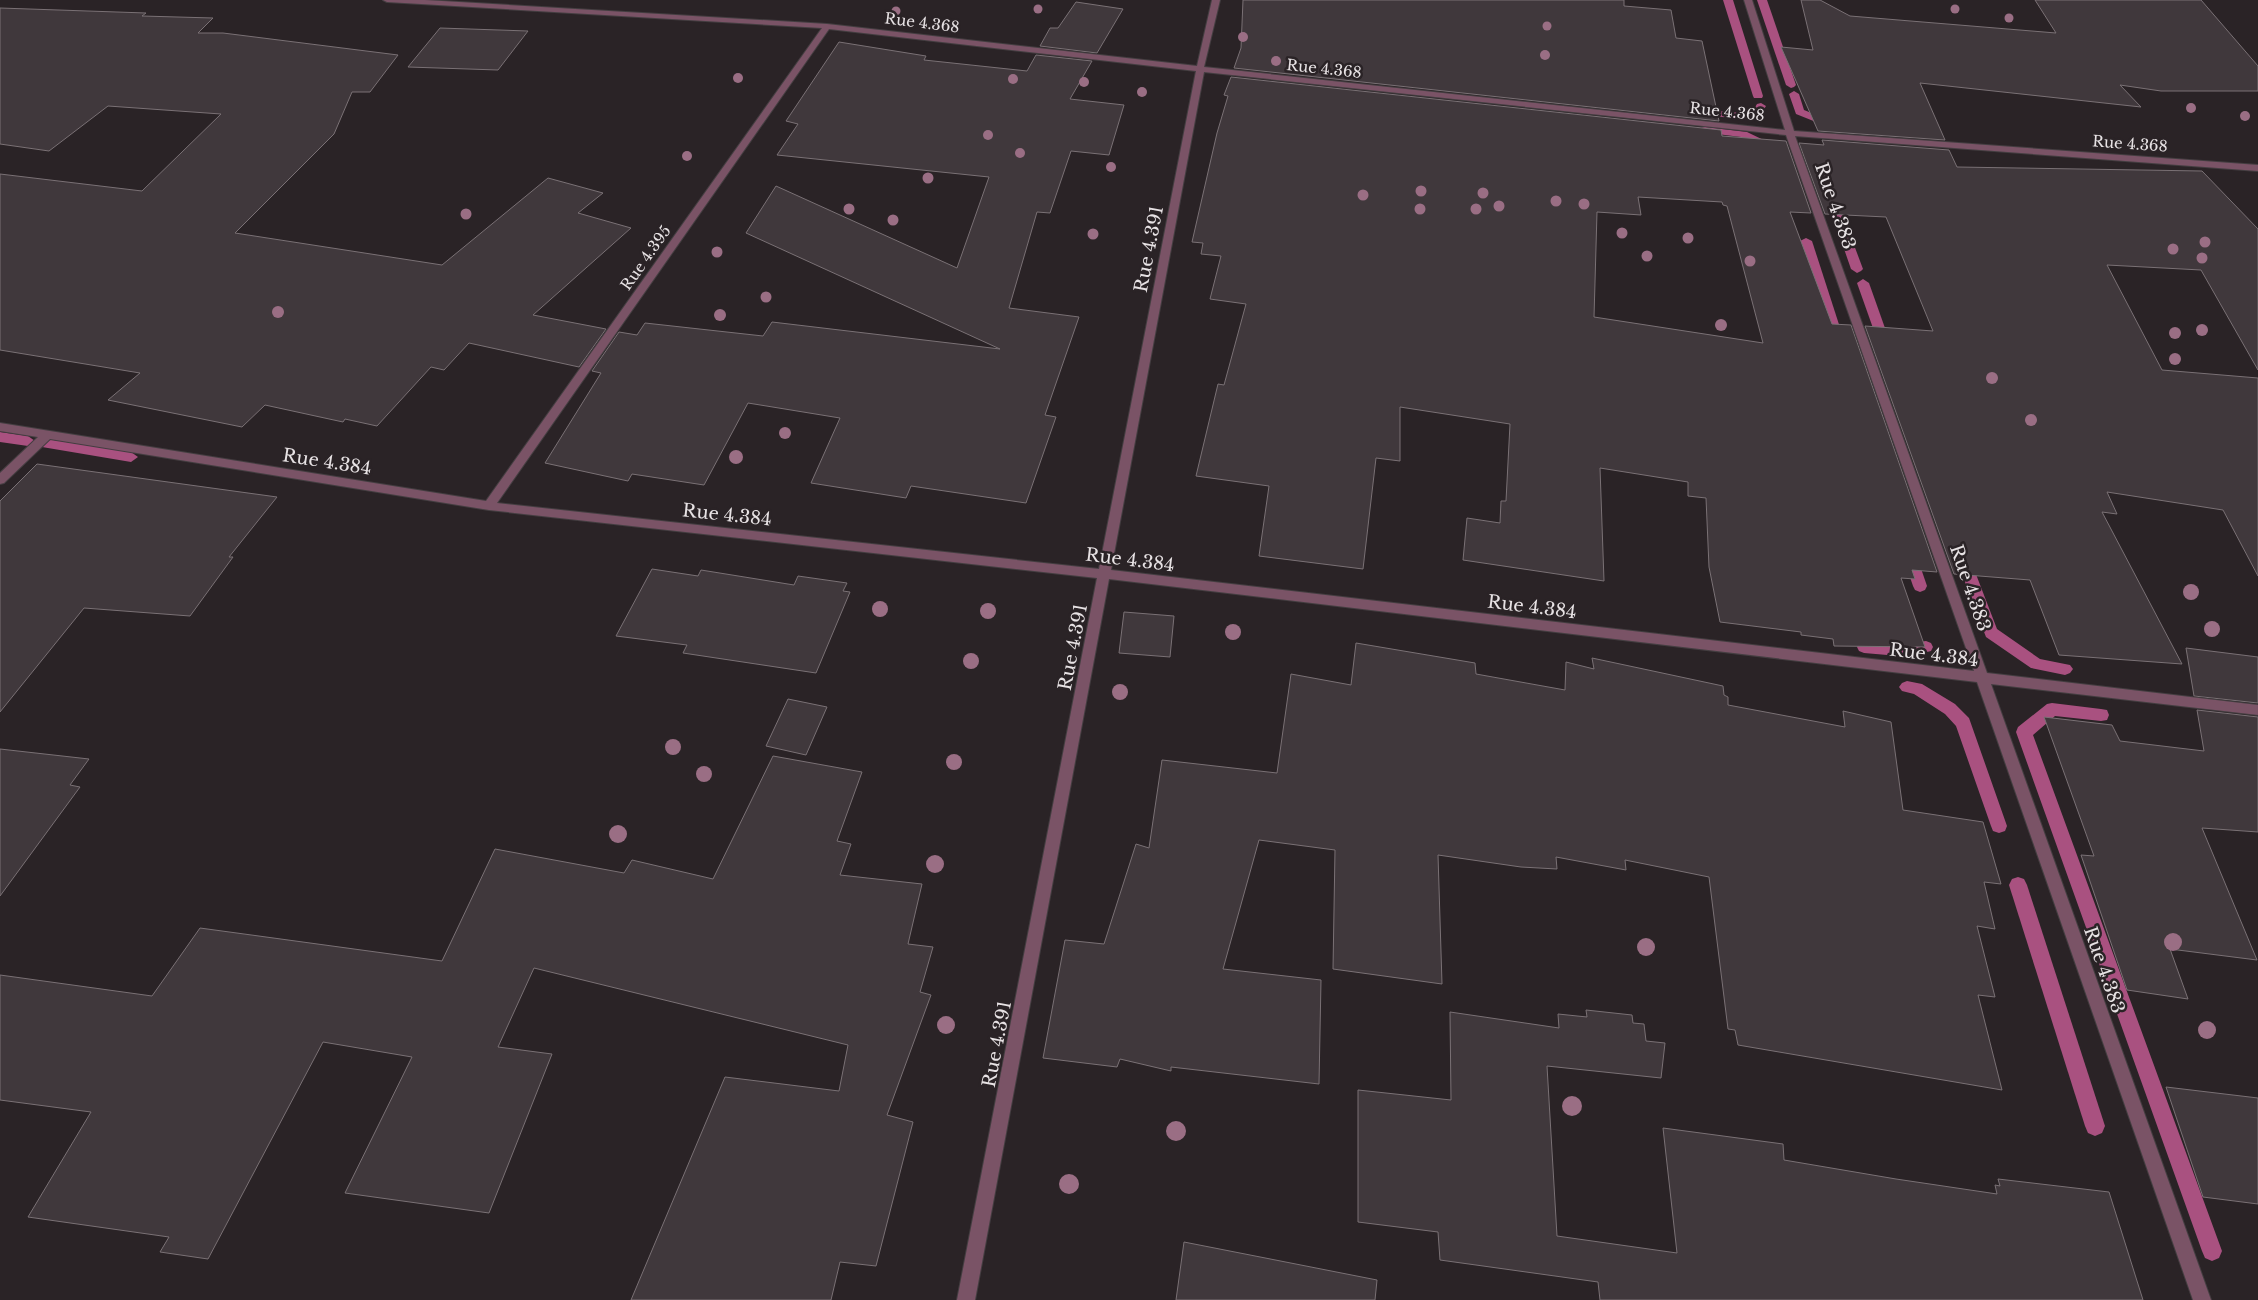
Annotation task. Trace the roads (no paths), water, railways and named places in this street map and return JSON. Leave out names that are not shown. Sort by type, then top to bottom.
[{"type":"street","name":"Rue 4.368","points":[[387,0],[827,26],[1200,69],[1790,133],[2258,168]]},
{"type":"street","name":"Rue 4.391","points":[[966,1300],[1200,69],[1216,0]]},
{"type":"street","name":"Rue 4.383","points":[[1748,0],[1790,133],[2202,1300]]},
{"type":"street","name":"Rue 4.395","points":[[489,506],[827,26]]},
{"type":"street","name":"Rue 4.384","points":[[0,427],[489,506],[1105,574],[2258,710]]},
{"type":"street","points":[[0,480],[47,435]]},
{"type":"waterway","points":[[1728,0],[1758,96]]},
{"type":"waterway","points":[[1762,0],[1791,85]]},
{"type":"waterway","points":[[1794,94],[1800,112],[1830,124]]},
{"type":"waterway","points":[[1701,112],[1754,117],[1761,106]]},
{"type":"waterway","points":[[1705,130],[1743,134],[1773,147]]},
{"type":"waterway","points":[[1831,197],[1857,269]]},
{"type":"waterway","points":[[1806,241],[1839,343]]},
{"type":"waterway","points":[[1863,283],[1885,345]]},
{"type":"waterway","points":[[0,437],[28,441]]},
{"type":"waterway","points":[[47,444],[131,457]]},
{"type":"waterway","points":[[1908,551],[1920,586]]},
{"type":"waterway","points":[[1962,556],[1991,633],[2036,664],[2065,669]]},
{"type":"waterway","points":[[1864,647],[1905,650],[1926,647]]},
{"type":"waterway","points":[[1907,687],[1917,688],[1950,709],[1963,723],[1999,826]]},
{"type":"waterway","points":[[2025,733],[2052,709],[2101,715]]},
{"type":"waterway","points":[[2024,732],[2212,1251]]},
{"type":"waterway","points":[[2018,885],[2095,1126]]}]
